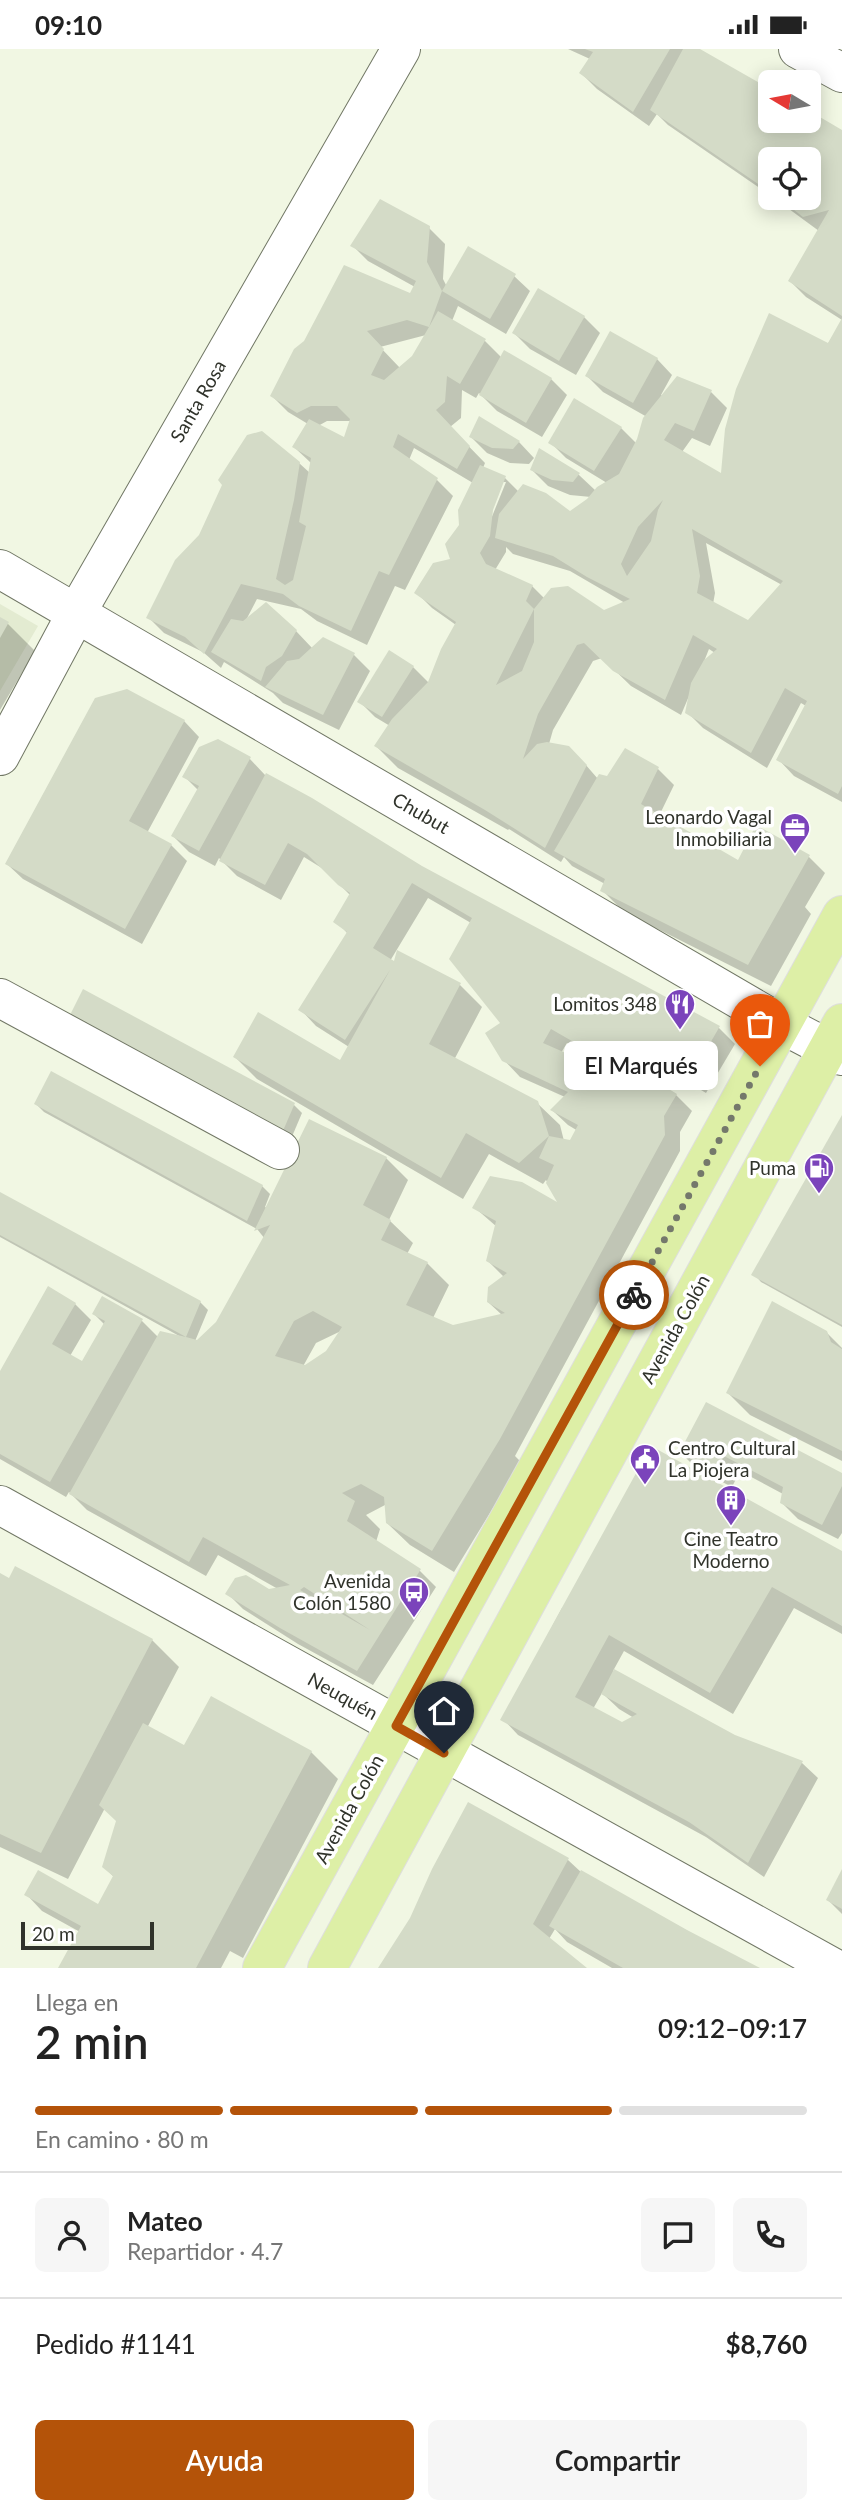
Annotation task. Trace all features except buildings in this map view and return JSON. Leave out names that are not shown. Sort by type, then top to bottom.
[{"type":"main road","name":"Avenida Colón","points":[[262,1968],[842,915]]},
{"type":"main road","name":"Avenida Colón","points":[[327,1968],[837,1043]]},
{"type":"street","name":"Santa Rosa","points":[[0,756],[77,612],[401,49]]},
{"type":"street","points":[[798,49],[842,73]]},
{"type":"street","name":"Chubut","points":[[0,569],[783,1025],[837,1043]]},
{"type":"street","points":[[0,997],[281,1150]]},
{"type":"street","name":"Neuquén","points":[[0,1504],[834,1968]]},
{"type":"shaded area","points":[[0,604],[38,626],[0,691]]},
{"type":"way so far","points":[[634,1295],[760,1066]]},
{"type":"place","name":"Leonardo Vagal Inmobiliaria","points":[[795,855]]},
{"type":"place","name":"Lomitos 348","points":[[680,1031]]},
{"type":"place","name":"El Marqués","points":[[760,1066]]},
{"type":"place","name":"Puma","points":[[819,1195]]},
{"type":"place","name":"Centro Cultural La Piojera","points":[[645,1486]]},
{"type":"place","name":"Cine Teatro Moderno","points":[[731,1527]]},
{"type":"place","name":"Avenida Colón 1580","points":[[414,1619]]},
{"type":"route","points":[[444,1753],[396,1726],[634,1295]]}]
